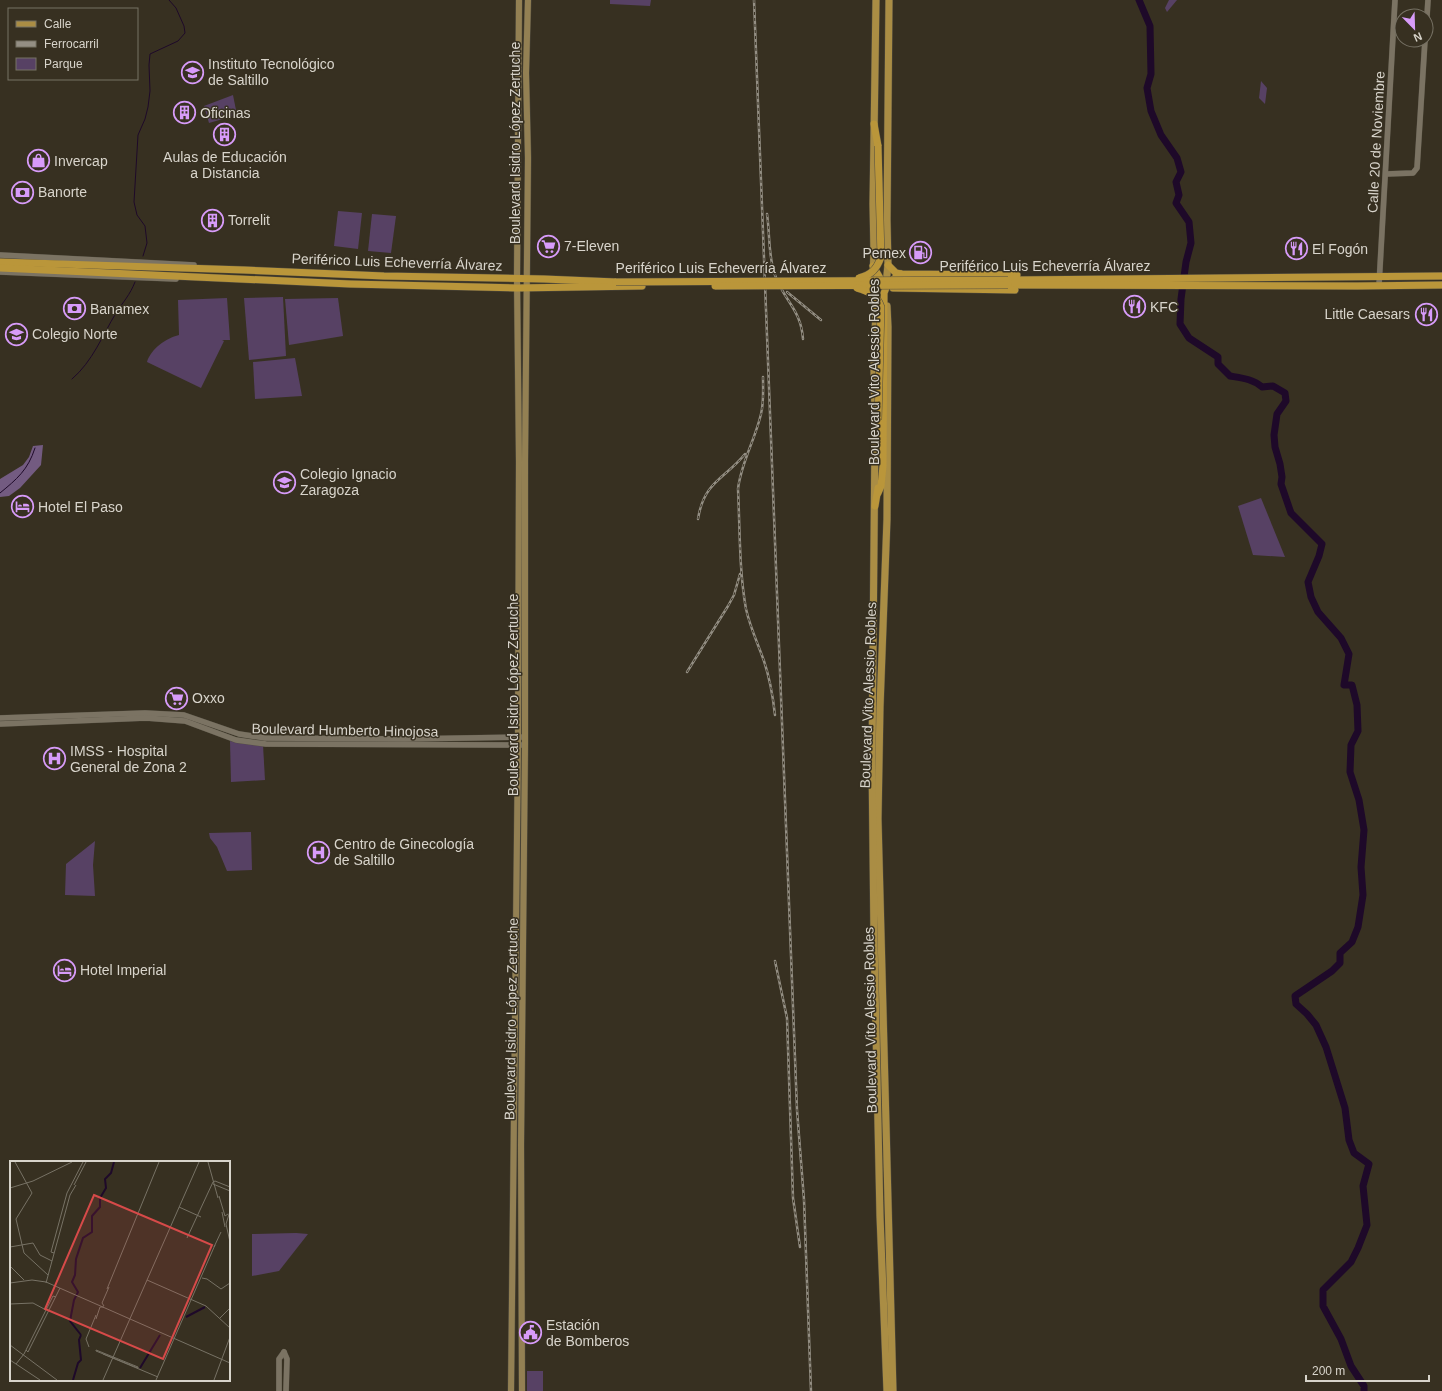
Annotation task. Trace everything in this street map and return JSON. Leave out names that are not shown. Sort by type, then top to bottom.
[{"type":"highway","points":[[849,282],[864,277],[873,271],[881,257],[878,146],[874,124]]},
{"type":"highway","points":[[874,260],[886,288]]},
{"type":"highway","name":"Periférico Luis Echeverría Álvarez","points":[[0,262],[280,281],[517,288],[615,284],[849,282],[1008,283],[1050,286],[1108,287],[1172,282],[1193,278],[1442,276]]},
{"type":"highway","points":[[888,264],[896,273],[901,274],[1020,275],[1036,280]]},
{"type":"highway","name":"Periférico Luis Echeverría Álvarez","points":[[0,268],[212,269],[384,276],[527,279],[615,284]]},
{"type":"highway","points":[[237,270],[267,276],[280,281]]},
{"type":"highway","points":[[875,506],[881,486],[883,466],[884,298],[886,288],[892,280],[901,274]]},
{"type":"highway","points":[[901,274],[899,284],[904,289]]},
{"type":"highway","points":[[350,284],[382,278],[384,276]]},
{"type":"highway","name":"Periférico Luis Echeverría Álvarez","points":[[1008,283],[1036,280],[1172,282],[1192,286],[1442,285]]},
{"type":"highway","points":[[849,282],[872,294],[879,302],[881,307],[878,493]]},
{"type":"highway","points":[[886,288],[1036,290],[1050,286]]},
{"type":"main road","name":"Boulevard Isidro López Zertuche","points":[[520,0],[517,288],[525,737],[522,1102],[522,1391]]},
{"type":"main road","name":"Boulevard Isidro López Zertuche","points":[[511,1391],[518,737],[527,288],[528,158],[526,72],[528,0]]},
{"type":"main road","name":"Boulevard Vito Alessio Robles","points":[[876,0],[873,204],[873,274],[876,304],[874,369],[876,707]]},
{"type":"main road","name":"Boulevard Vito Alessio Robles","points":[[889,0],[887,187],[888,264],[886,288],[888,327],[887,519],[872,760],[874,938],[881,1063],[878,1154],[893,1391]]},
{"type":"main road","points":[[862,274],[870,269],[874,260],[888,253]]},
{"type":"main road","points":[[873,274],[886,288]]},
{"type":"main road","points":[[516,964],[523,964]]},
{"type":"main road","points":[[515,1028],[523,1028]]},
{"type":"main road","points":[[515,1102],[522,1102]]},
{"type":"main road","name":"Boulevard Vito Alessio Robles","points":[[887,1391],[888,1322]]},
{"type":"street","name":"Calle 20 de Noviembre","points":[[1379,286],[1395,0]]},
{"type":"street","points":[[1386,174],[1415,172],[1417,168],[1425,48]]},
{"type":"street","points":[[0,255],[180,264],[212,269]]},
{"type":"street","name":"Periférico Luis Echeverría Álvarez","points":[[0,272],[190,280],[218,277]]},
{"type":"street","name":"Boulevard Humberto Hinojosa","points":[[0,724],[8,721],[130,713],[184,715],[239,734],[250,737],[265,738],[405,739],[525,737]]},
{"type":"street","name":"Boulevard Humberto Hinojosa","points":[[0,718],[8,721],[146,718],[185,721],[236,740],[266,744],[525,744]]},
{"type":"street","points":[[279,1391],[279,1359],[284,1352],[287,1359],[286,1391]]},
{"type":"green space","points":[[610,0],[651,0],[650,6],[610,4]]},
{"type":"green space","points":[[1169,0],[1177,0],[1167,12],[1165,8]]},
{"type":"green space","points":[[1261,81],[1267,88],[1265,104],[1259,98]]},
{"type":"green space","points":[[233,95],[237,115],[209,123],[204,106]]},
{"type":"green space","points":[[338,211],[362,213],[358,249],[334,246]]},
{"type":"green space","points":[[372,214],[396,216],[391,253],[368,251]]},
{"type":"green space","points":[[283,297],[286,356],[249,360],[244,298]]},
{"type":"green space","points":[[227,298],[230,340],[222,340],[224,341],[201,388],[147,362],[155,349],[174,336],[179,335],[178,300]]},
{"type":"green space","points":[[338,298],[343,336],[289,345],[285,299]]},
{"type":"green space","points":[[295,358],[302,396],[255,399],[253,362]]},
{"type":"green space","points":[[1261,498],[1285,557],[1253,555],[1238,506]]},
{"type":"green space","points":[[230,741],[263,745],[265,780],[231,782]]},
{"type":"green space","points":[[251,832],[252,870],[227,871],[217,847],[210,838],[209,833]]},
{"type":"green space","points":[[95,841],[93,865],[95,896],[65,895],[66,864]]},
{"type":"green space","points":[[252,1234],[308,1234],[279,1271],[252,1276]]},
{"type":"green space","points":[[527,1371],[543,1371],[543,1391],[527,1391]]},
{"type":"shaded area","points":[[43,445],[41,465],[20,488],[9,496],[0,497],[0,479],[23,465],[29,457],[33,446]]},
{"type":"waterway","points":[[143,256],[147,243],[145,226],[137,215],[134,202],[138,135],[145,119],[150,91],[150,54],[178,41],[185,33],[184,26],[176,8],[169,0]]},
{"type":"waterway","points":[[1139,0],[1150,26],[1151,74],[1147,88],[1151,111],[1161,135],[1177,158],[1181,172],[1176,182],[1179,195],[1176,203],[1189,222],[1191,243],[1186,262],[1181,299],[1180,324],[1189,338],[1218,357],[1218,364],[1230,376],[1243,378],[1259,384],[1262,387],[1273,386],[1285,393],[1286,401],[1277,414],[1274,435],[1275,447],[1282,477],[1281,484],[1291,513],[1322,544],[1319,556],[1308,582],[1311,597],[1318,612],[1341,638],[1349,654],[1344,685],[1352,685],[1357,705],[1358,731],[1351,745],[1350,772],[1359,800],[1364,830],[1361,867],[1363,895],[1358,927],[1352,942],[1340,953],[1340,963],[1332,971],[1295,996],[1296,1004],[1316,1025],[1326,1047],[1345,1108],[1349,1140],[1354,1153],[1369,1164],[1363,1186],[1367,1225],[1351,1262],[1323,1290],[1323,1306],[1341,1339],[1351,1366],[1364,1386],[1364,1391]]},
{"type":"waterway","points":[[72,379],[86,364],[97,348],[135,282]]},
{"type":"waterway","points":[[0,493],[21,474],[29,462],[35,448]]},
{"type":"railway","points":[[754,0],[797,1110],[804,1200],[811,1391]]},
{"type":"railway","points":[[767,214],[770,253],[775,275],[783,292],[796,312],[802,329],[803,339]]},
{"type":"railway","points":[[787,292],[821,320]]},
{"type":"railway","points":[[763,377],[763,400],[761,414],[742,470],[738,489],[741,564],[746,609],[768,674],[775,715]]},
{"type":"railway","points":[[698,519],[701,506],[710,488],[745,454]]},
{"type":"railway","points":[[687,672],[734,595],[740,574]]},
{"type":"railway","points":[[775,961],[787,1018],[793,1198],[800,1247]]},
{"type":"place","name":"Instituto Tecnológico de Saltillo","points":[[193,72]]},
{"type":"place","name":"Oficinas","points":[[184,113]]},
{"type":"place","name":"Aulas de Educación a Distancia","points":[[225,135]]},
{"type":"place","name":"Invercap","points":[[39,161]]},
{"type":"place","name":"Banorte","points":[[23,192]]},
{"type":"place","name":"Torrelit","points":[[213,220]]},
{"type":"place","name":"7-Eleven","points":[[548,246]]},
{"type":"place","name":"El Fogón","points":[[1296,249]]},
{"type":"place","name":"Pemex","points":[[921,253]]},
{"type":"place","name":"KFC","points":[[1135,307]]},
{"type":"place","name":"Banamex","points":[[75,309]]},
{"type":"place","name":"Little Caesars","points":[[1426,314]]},
{"type":"place","name":"Colegio Norte","points":[[17,334]]},
{"type":"place","name":"Colegio Ignacio Zaragoza","points":[[284,482]]},
{"type":"place","name":"Hotel El Paso","points":[[22,507]]},
{"type":"place","name":"Oxxo","points":[[176,698]]},
{"type":"place","name":"IMSS - Hospital General de Zona 2","points":[[55,759]]},
{"type":"place","name":"Centro de Ginecología de Saltillo","points":[[319,852]]},
{"type":"place","name":"Hotel Imperial","points":[[65,970]]},
{"type":"place","name":"Estación de Bomberos","points":[[531,1333]]}]
